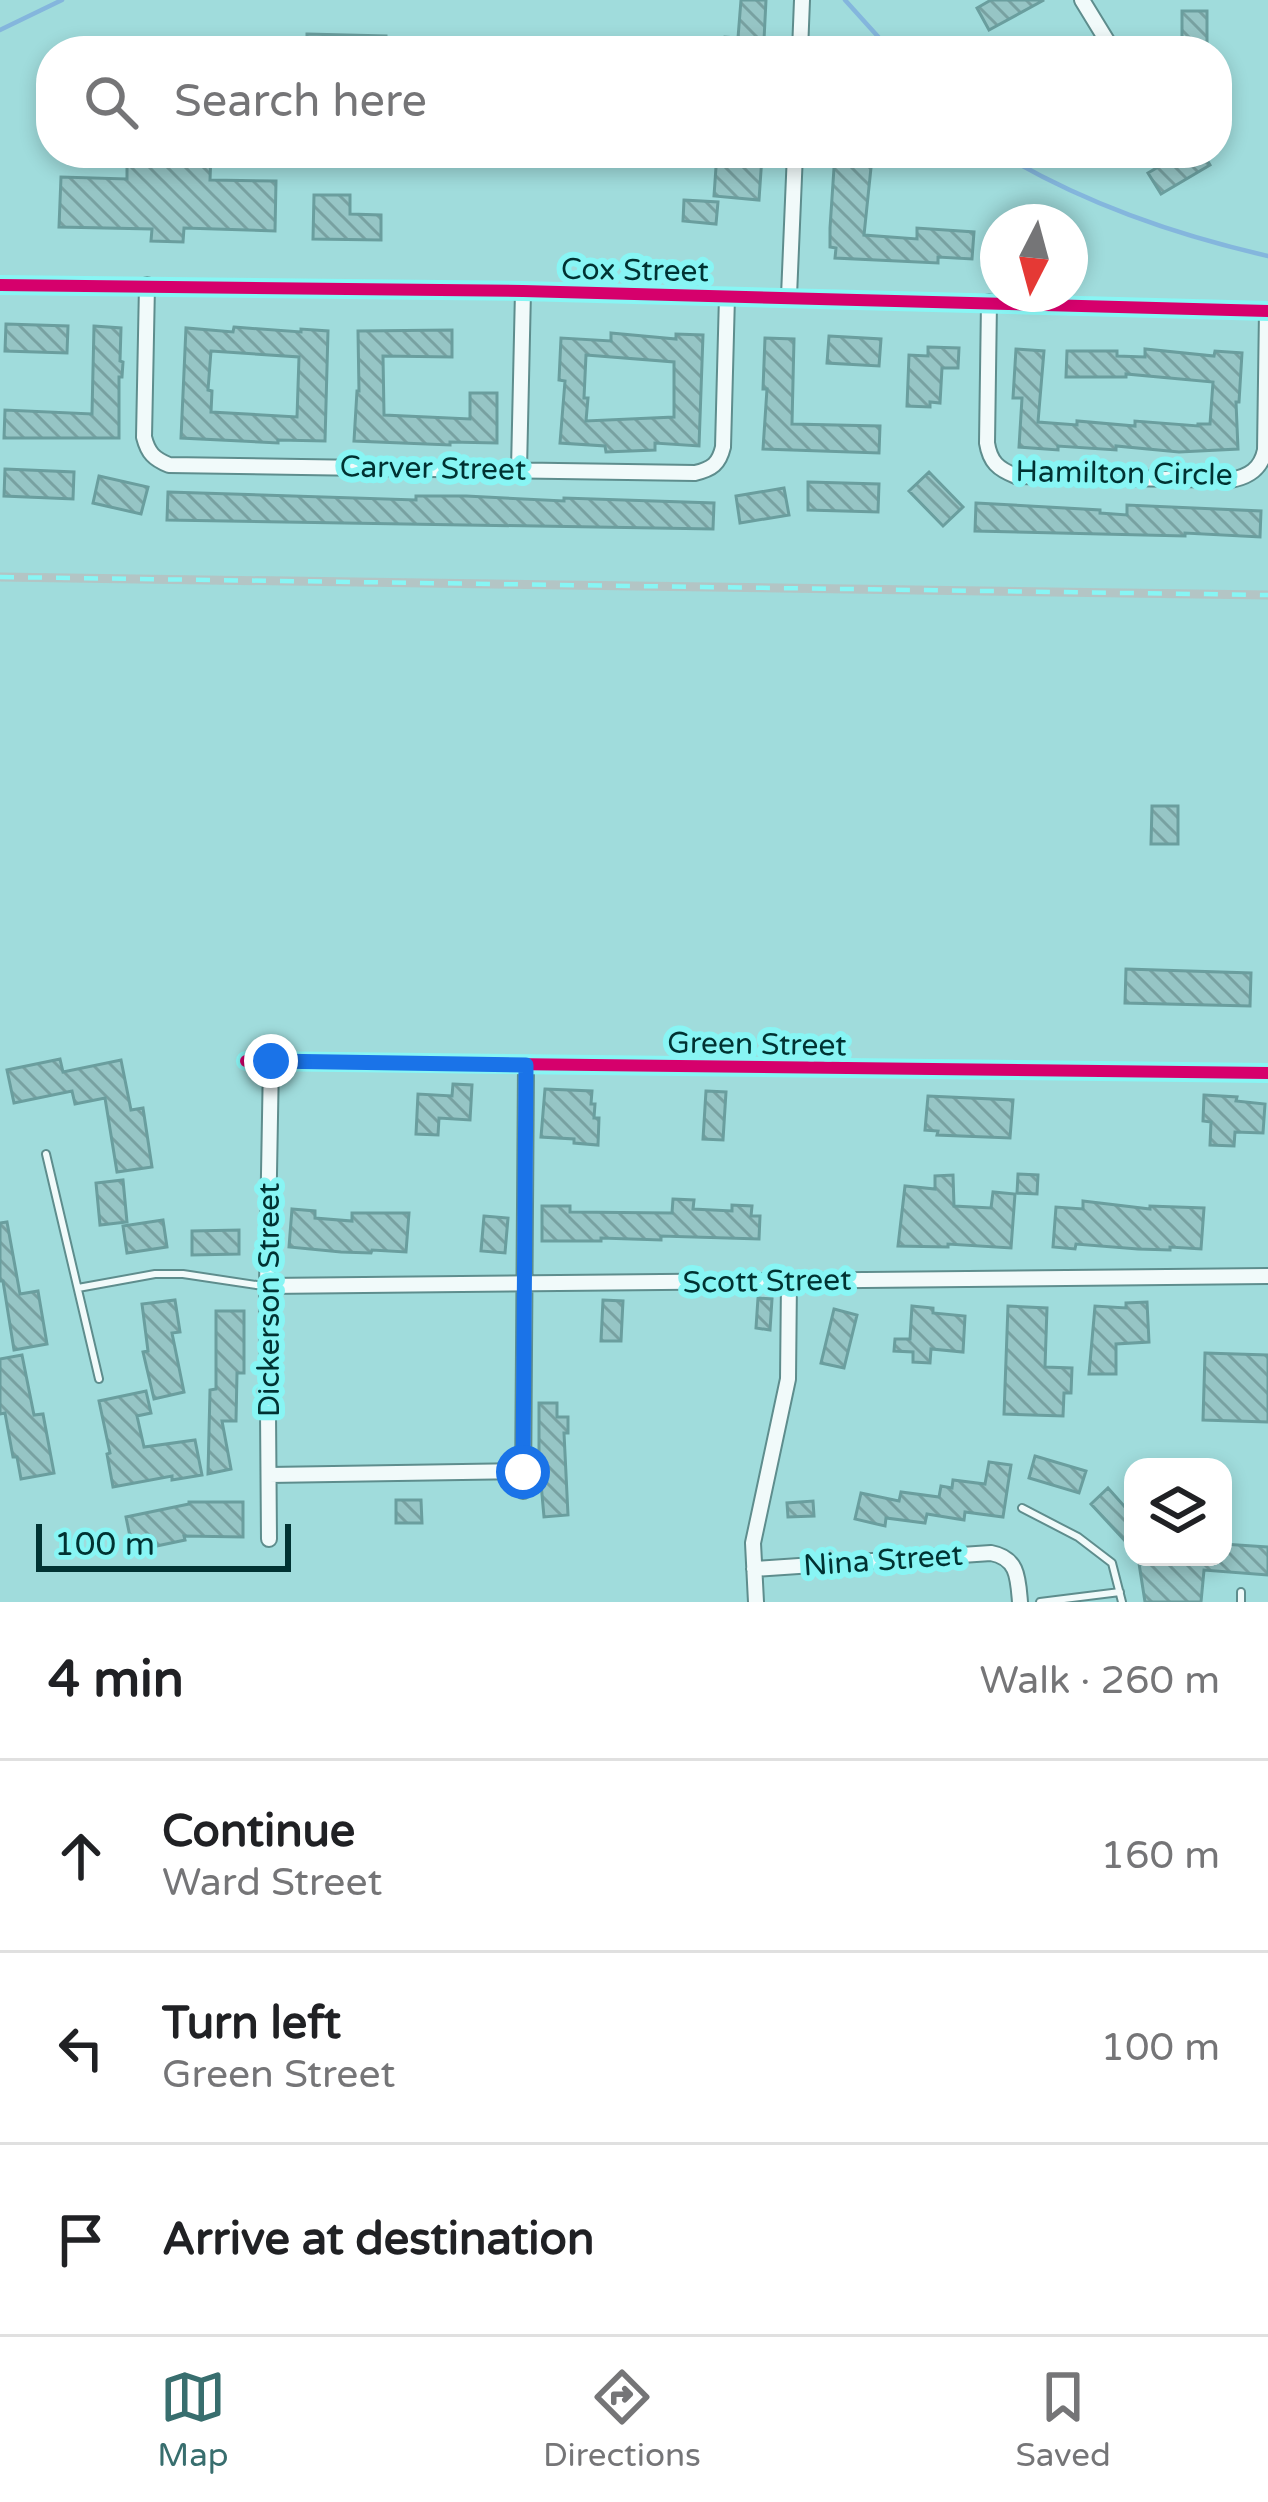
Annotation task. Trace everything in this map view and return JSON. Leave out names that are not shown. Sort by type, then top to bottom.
[{"type":"street","points":[[801,36],[802,0]]},
{"type":"street","points":[[1082,0],[1104,36]]},
{"type":"street","points":[[789,296],[794,168]]},
{"type":"street","name":"Cox Street","points":[[0,285],[980,302]]},
{"type":"street","name":"Carver Street","points":[[147,285],[145,437],[147,450],[169,465],[695,473],[713,467],[723,447],[727,296]]},
{"type":"street","points":[[519,470],[523,291]]},
{"type":"street","name":"Cox Street","points":[[1088,305],[1267,311]]},
{"type":"street","name":"Hamilton Circle","points":[[989,312],[987,443],[993,463],[1002,471],[1016,476],[1230,480],[1254,472],[1265,450],[1267,311]]},
{"type":"street","name":"Green Street","points":[[246,1060],[1268,1073]]},
{"type":"street","name":"Dickerson Street","points":[[269,1539],[271,1061]]},
{"type":"street","points":[[523,1491],[526,1065]]},
{"type":"street","name":"Scott Street","points":[[267,1286],[1268,1276]]},
{"type":"street","points":[[756,1602],[756,1526],[788,1379],[789,1280]]},
{"type":"street","points":[[269,1475],[523,1472]]},
{"type":"street","name":"Nina Street","points":[[754,1569],[991,1553],[1010,1560],[1016,1568],[1020,1602]]},
{"type":"lane","points":[[46,1154],[99,1379]]},
{"type":"lane","points":[[78,1288],[155,1274],[267,1286]]},
{"type":"lane","points":[[1022,1508],[1078,1537],[1112,1563],[1122,1602]]},
{"type":"lane","points":[[1046,1602],[1120,1592]]},
{"type":"lane","points":[[1241,1592],[1241,1602]]},
{"type":"building","points":[[741,0],[766,0],[764,36],[738,36]]},
{"type":"building","points":[[991,0],[1044,0],[989,30],[977,8]]},
{"type":"building","points":[[1182,11],[1207,11],[1207,36],[1182,36]]},
{"type":"building","points":[[127,168],[210,168],[210,180],[276,181],[275,231],[184,228],[183,242],[151,241],[152,229],[59,227],[61,177],[127,179]]},
{"type":"building","points":[[716,168],[761,168],[759,200],[714,196]]},
{"type":"building","points":[[834,168],[871,168],[864,235],[917,239],[917,228],[974,232],[972,259],[938,257],[938,263],[835,258],[830,228]]},
{"type":"building","points":[[1156,168],[1205,168],[1161,194],[1148,173]]},
{"type":"building","points":[[314,195],[350,195],[350,214],[381,215],[381,240],[313,239]]},
{"type":"building","points":[[684,200],[718,202],[716,224],[683,221]]},
{"type":"building","points":[[6,324],[68,326],[67,353],[5,351]]},
{"type":"building","points":[[94,326],[121,328],[119,438],[4,438],[5,410],[92,414]]},
{"type":"building","points":[[234,327],[328,331],[325,441],[181,438],[186,328],[233,332]],"holes":[[[211,351],[299,357],[297,417],[211,412]]]},
{"type":"building","points":[[452,330],[452,357],[383,356],[384,415],[470,419],[470,393],[497,393],[497,443],[354,441],[358,331]]},
{"type":"building","points":[[611,333],[676,339],[676,334],[703,335],[699,446],[655,443],[655,450],[606,452],[605,446],[560,443],[565,381],[559,380],[561,338],[611,341]],"holes":[[[586,355],[674,362],[674,417],[586,421]]]},
{"type":"building","points":[[829,336],[881,339],[879,366],[827,363]]},
{"type":"building","points":[[765,338],[794,339],[792,424],[880,426],[879,453],[763,449]]},
{"type":"building","points":[[928,347],[959,348],[958,368],[942,368],[940,403],[907,406],[909,355],[928,356]]},
{"type":"building","points":[[1016,349],[1044,351],[1038,422],[1077,425],[1077,421],[1135,426],[1135,421],[1210,424],[1213,382],[1126,374],[1066,377],[1067,351],[1117,351],[1117,356],[1145,357],[1145,349],[1214,356],[1215,351],[1242,353],[1236,402],[1238,449],[1019,447],[1022,398],[1013,398]]},
{"type":"building","points":[[5,469],[74,472],[73,499],[4,496]]},
{"type":"building","points":[[929,472],[963,507],[943,526],[909,491]]},
{"type":"building","points":[[99,476],[148,487],[141,514],[93,503]]},
{"type":"building","points":[[808,482],[879,484],[878,512],[808,510]]},
{"type":"building","points":[[784,488],[789,515],[740,523],[736,496]]},
{"type":"building","points":[[168,492],[714,503],[713,529],[167,520]]},
{"type":"building","points":[[976,503],[1127,515],[1127,505],[1261,511],[1260,537],[975,531]]},
{"type":"building","points":[[1152,806],[1178,806],[1178,844],[1151,844]]},
{"type":"building","points":[[1126,969],[1251,973],[1250,1006],[1125,1003]]},
{"type":"building","points":[[60,1059],[63,1072],[121,1060],[131,1110],[143,1108],[152,1167],[117,1172],[105,1098],[75,1104],[72,1091],[14,1103],[7,1070]]},
{"type":"building","points":[[453,1084],[472,1085],[470,1120],[439,1118],[438,1135],[416,1134],[418,1094],[452,1096]]},
{"type":"building","points":[[545,1089],[592,1091],[594,1118],[599,1118],[598,1145],[541,1137]]},
{"type":"building","points":[[706,1091],[726,1092],[723,1140],[703,1139]]},
{"type":"building","points":[[1204,1095],[1265,1104],[1263,1133],[1235,1132],[1234,1146],[1210,1145],[1211,1122],[1203,1121]]},
{"type":"building","points":[[928,1096],[1013,1100],[1010,1138],[937,1135],[938,1131],[925,1130]]},
{"type":"building","points":[[1018,1174],[1038,1175],[1037,1194],[1017,1193]]},
{"type":"building","points":[[953,1175],[954,1206],[991,1208],[993,1192],[1015,1194],[1011,1248],[898,1246],[905,1186],[935,1189],[935,1176]]},
{"type":"building","points":[[123,1180],[127,1222],[100,1225],[96,1183]]},
{"type":"building","points":[[673,1199],[694,1200],[693,1209],[732,1211],[732,1205],[752,1206],[751,1216],[760,1216],[759,1239],[661,1236],[661,1240],[542,1241],[542,1206],[570,1206],[570,1212],[672,1213]]},
{"type":"building","points":[[1083,1201],[1150,1209],[1204,1208],[1201,1249],[1053,1247],[1056,1207],[1083,1209]]},
{"type":"building","points":[[292,1209],[315,1211],[315,1218],[352,1221],[352,1213],[409,1213],[406,1252],[289,1247]]},
{"type":"building","points":[[484,1216],[508,1218],[505,1253],[481,1251]]},
{"type":"building","points":[[163,1220],[167,1247],[127,1253],[123,1226]]},
{"type":"building","points":[[7,1222],[20,1294],[38,1291],[47,1344],[14,1350],[0,1281],[0,1223]]},
{"type":"building","points":[[239,1230],[239,1254],[192,1255],[192,1231]]},
{"type":"building","points":[[758,1298],[772,1299],[770,1330],[756,1328]]},
{"type":"building","points":[[175,1300],[180,1332],[172,1333],[184,1392],[154,1399],[143,1352],[148,1351],[142,1304]]},
{"type":"building","points":[[603,1300],[623,1301],[621,1341],[601,1341]]},
{"type":"building","points":[[1147,1302],[1149,1342],[1116,1344],[1116,1374],[1089,1374],[1095,1306],[1126,1308],[1126,1303]]},
{"type":"building","points":[[912,1306],[965,1316],[963,1352],[931,1349],[930,1363],[913,1362],[913,1352],[894,1351],[895,1339],[910,1339]]},
{"type":"building","points":[[1008,1306],[1047,1308],[1045,1367],[1072,1368],[1071,1393],[1064,1393],[1063,1416],[1004,1414]]},
{"type":"building","points":[[834,1309],[857,1315],[844,1368],[821,1363]]},
{"type":"building","points":[[216,1311],[244,1311],[244,1373],[237,1373],[236,1421],[222,1421],[231,1469],[208,1474],[210,1390],[216,1389]]},
{"type":"building","points":[[1205,1353],[1268,1355],[1268,1422],[1203,1420]]},
{"type":"building","points":[[22,1355],[34,1415],[43,1414],[54,1473],[21,1479],[5,1413],[0,1414],[0,1359]]},
{"type":"building","points":[[146,1391],[151,1413],[137,1416],[144,1447],[195,1440],[202,1475],[113,1487],[99,1401]]},
{"type":"building","points":[[539,1403],[557,1403],[557,1417],[568,1417],[568,1433],[564,1433],[568,1515],[544,1517]]},
{"type":"building","points":[[1035,1456],[1086,1471],[1079,1493],[1029,1478]]},
{"type":"building","points":[[989,1462],[1011,1465],[1003,1517],[965,1512],[964,1520],[927,1514],[925,1523],[886,1518],[885,1526],[855,1519],[861,1493],[899,1501],[901,1492],[939,1497],[941,1486],[952,1488],[953,1480],[985,1484]]},
{"type":"building","points":[[1108,1488],[1124,1506],[1124,1540],[1091,1504]]},
{"type":"building","points":[[396,1500],[421,1500],[422,1523],[396,1523]]},
{"type":"building","points":[[813,1501],[814,1516],[788,1517],[787,1503]]},
{"type":"building","points":[[189,1502],[243,1502],[243,1537],[184,1536],[185,1540],[133,1551],[126,1517]]},
{"type":"building","points":[[1232,1545],[1268,1547],[1268,1575],[1204,1570],[1201,1602],[1145,1602],[1139,1566],[1232,1566]]},
{"type":"waterway","points":[[0,30],[62,0]]},
{"type":"waterway","points":[[845,0],[877,36]]},
{"type":"waterway","points":[[1026,168],[1130,215],[1268,256]]},
{"type":"railway","points":[[0,577],[1268,595]]},
{"type":"cycle path","points":[[0,285],[523,291],[1268,311]]},
{"type":"cycle path","points":[[246,1061],[1268,1073]]},
{"type":"route","points":[[271,1061],[526,1065],[523,1472]]}]
